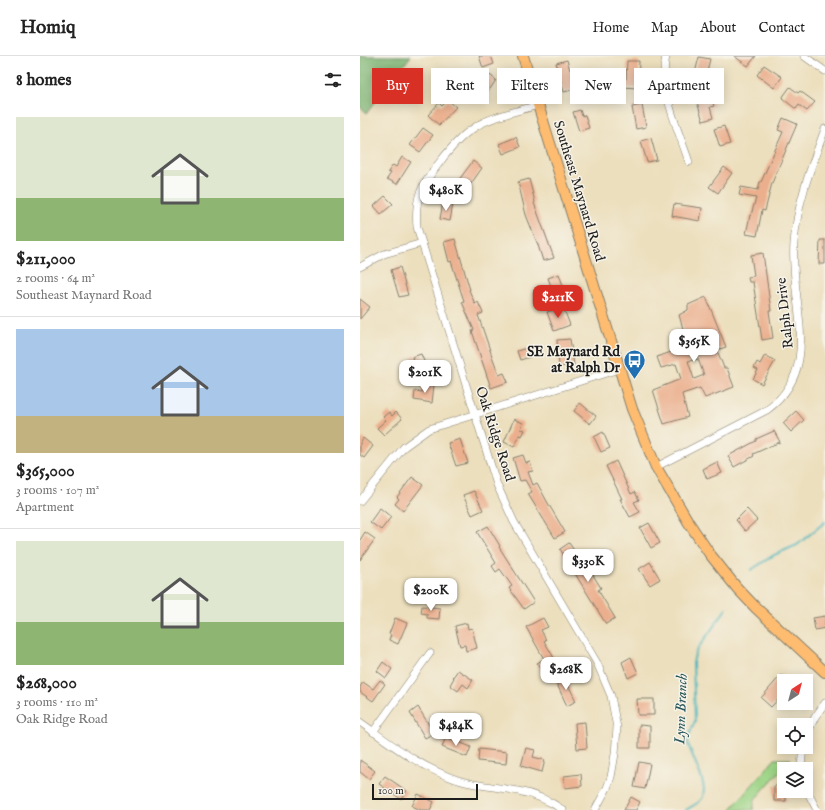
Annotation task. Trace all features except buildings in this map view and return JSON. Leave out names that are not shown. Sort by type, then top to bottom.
[{"type":"main road","name":"Southeast Maynard Road","points":[[523,56],[619,369],[632,409],[656,467],[692,528],[709,553],[737,588],[756,608],[825,671]]},
{"type":"street","points":[[666,56],[663,74],[666,94],[689,162]]},
{"type":"street","points":[[804,56],[825,71]]},
{"type":"street","name":"Oak Ridge Road","points":[[538,105],[481,124],[462,137],[452,147],[424,186],[420,194],[416,218],[422,243],[474,414],[493,474],[505,504],[597,663],[611,696],[616,728],[616,754],[607,788],[595,810]]},
{"type":"street","name":"Ralph Drive","points":[[656,467],[768,410],[785,395],[796,378],[803,353],[793,270],[797,217],[804,186],[825,129]]},
{"type":"street","points":[[360,267],[384,254],[422,243]]},
{"type":"street","points":[[360,501],[399,452],[412,440],[429,429],[619,369]]},
{"type":"street","points":[[373,732],[430,653]]},
{"type":"street","points":[[813,721],[825,703]]},
{"type":"street","points":[[360,722],[416,761],[439,774],[469,783],[519,791],[540,798],[563,810]]},
{"type":"street","points":[[810,798],[817,810]]},
{"type":"green space","points":[[360,56],[411,56],[402,68],[372,68],[372,104],[374,104],[367,113],[360,107]]},
{"type":"green space","points":[[775,759],[791,759],[788,762],[777,762],[777,775],[755,799],[753,810],[730,810]]},
{"type":"waterway","name":"Lynn Branch","points":[[751,570],[774,555],[797,545],[825,522]]},
{"type":"waterway","name":"Lynn Branch","points":[[686,810],[699,802],[703,797],[704,789],[702,779],[688,744],[689,735],[695,721],[693,663],[695,654],[699,647],[726,609]]},
{"type":"place","name":"SE Maynard Rd at Ralph Dr","points":[[635,380]]}]
